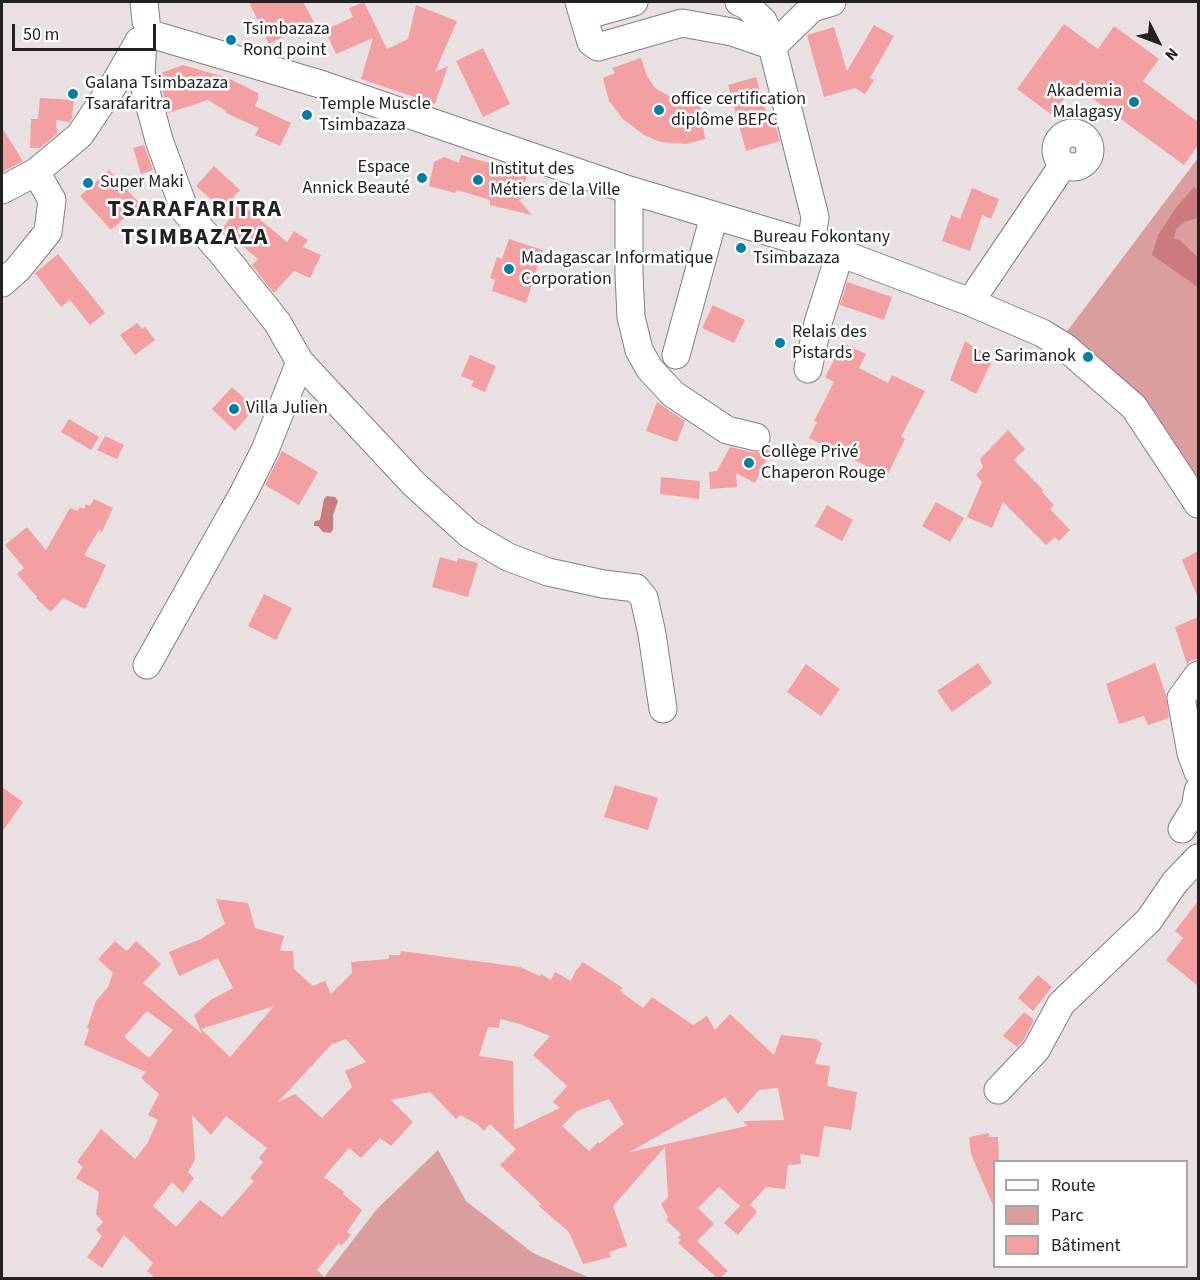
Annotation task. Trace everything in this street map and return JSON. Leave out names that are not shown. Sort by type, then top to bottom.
[{"type":"street","points":[[634,2],[582,9],[591,42],[598,47],[682,23],[732,32],[773,46]]},
{"type":"street","points":[[773,46],[812,8],[832,2]]},
{"type":"street","points":[[744,3],[763,21],[773,46],[815,217],[812,246]]},
{"type":"street","points":[[2,190],[36,172],[80,135],[116,81],[145,28]]},
{"type":"street","points":[[145,28],[320,84],[629,190],[840,253],[969,302],[1042,333],[1065,347],[1134,407],[1198,504]]},
{"type":"street","points":[[145,28],[141,74],[159,140],[185,211],[277,322],[300,362],[414,484],[469,534],[508,557],[548,572],[603,584],[636,588],[644,598],[652,634],[663,709]]},
{"type":"street","points":[[969,302],[1063,165]]},
{"type":"street","points":[[2,283],[18,269],[48,232],[52,200],[36,172]]},
{"type":"street","points":[[629,190],[631,317],[639,351],[649,368],[673,394],[727,430],[756,436]]},
{"type":"street","points":[[676,355],[714,216]]},
{"type":"street","points":[[808,369],[818,323],[840,253]]},
{"type":"street","points":[[147,665],[249,482],[265,450],[300,362]]},
{"type":"street","points":[[1198,675],[1181,699],[1191,753],[1198,772]]},
{"type":"street","points":[[1182,829],[1195,808],[1198,791]]},
{"type":"street","points":[[998,1090],[1036,1050],[1061,1004],[1149,920],[1175,882],[1198,858]]},
{"type":"green space","points":[[1198,158],[1198,485],[1062,338]]},
{"type":"green space","points":[[438,1150],[466,1201],[533,1253],[590,1278],[328,1278],[325,1276],[377,1209]]},
{"type":"shaded area","points":[[1194,187],[1198,190],[1198,218],[1185,222],[1176,229],[1174,239],[1180,240],[1198,258],[1198,287],[1152,255],[1158,235],[1175,209]]},
{"type":"shaded area","points":[[327,496],[335,497],[338,501],[333,515],[333,530],[330,533],[323,532],[318,526],[314,526],[315,521],[320,520],[324,499]]},
{"type":"building","points":[[249,2],[303,2],[314,22],[269,44]]},
{"type":"building","points":[[364,2],[387,49],[408,39],[416,5],[457,21],[435,72],[448,66],[435,104],[361,79],[373,38],[336,54],[325,30],[353,17],[349,8]]},
{"type":"building","name":"Akademia Malagasy","points":[[1064,24],[1098,49],[1114,26],[1159,59],[1143,81],[1198,122],[1198,145],[1184,165],[1074,85],[1052,115],[1017,89]]},
{"type":"building","points":[[874,25],[894,36],[870,78],[874,80],[865,94],[855,88],[824,97],[807,35],[834,27],[847,71]]},
{"type":"building","points":[[483,48],[510,104],[483,117],[456,61]]},
{"type":"building","name":"office certification diplôme BEPC","points":[[641,58],[647,76],[655,88],[669,96],[699,98],[705,139],[686,144],[660,142],[644,135],[623,119],[609,101],[603,78],[615,73],[612,68]]},
{"type":"building","points":[[183,65],[228,78],[258,93],[255,106],[291,123],[280,146],[255,135],[259,128],[226,113],[208,100],[168,113],[158,74]]},
{"type":"building","points":[[756,77],[770,125],[775,123],[780,141],[746,151],[728,85]]},
{"type":"building","points":[[40,98],[74,100],[72,118],[70,122],[56,120],[57,134],[40,148],[30,148],[31,119],[38,119]]},
{"type":"building","points":[[2,128],[23,161],[2,172]]},
{"type":"building","points":[[144,145],[153,170],[141,174],[133,148]]},
{"type":"building","name":"Institut des Métiers de la Ville","points":[[461,155],[528,174],[522,188],[527,195],[519,200],[532,215],[490,205],[490,200],[457,190],[455,193],[429,186],[434,162],[444,157],[459,163]]},
{"type":"building","points":[[214,166],[240,190],[233,197],[287,242],[294,231],[308,240],[303,247],[321,255],[310,278],[294,271],[274,293],[252,265],[258,259],[222,229],[231,217],[196,186]]},
{"type":"building","points":[[109,170],[140,204],[111,230],[80,196]]},
{"type":"building","points":[[972,188],[999,199],[991,219],[982,215],[970,251],[942,241],[951,215],[960,219]]},
{"type":"building","name":"Madagascar Informatique Corporation","points":[[509,239],[543,250],[526,303],[492,291],[495,280],[490,278],[497,257],[502,259]]},
{"type":"building","points":[[58,254],[105,313],[90,325],[70,300],[61,307],[35,273]]},
{"type":"building","points":[[847,282],[892,297],[884,320],[840,305]]},
{"type":"building","points":[[713,305],[745,320],[734,343],[702,328]]},
{"type":"building","points":[[137,323],[142,329],[145,327],[155,340],[135,355],[120,335]]},
{"type":"building","points":[[965,341],[993,359],[976,394],[950,380]]},
{"type":"building","points":[[843,343],[866,354],[859,368],[888,383],[892,375],[925,391],[901,437],[905,439],[887,476],[809,438],[817,422],[814,421],[834,382],[825,377]]},
{"type":"building","points":[[470,355],[496,366],[485,392],[471,386],[474,381],[461,376]]},
{"type":"building","name":"Villa Julien","points":[[232,387],[255,408],[235,431],[212,409]]},
{"type":"building","points":[[657,402],[685,421],[677,442],[646,431]]},
{"type":"building","points":[[69,419],[99,437],[91,450],[61,432]]},
{"type":"building","points":[[1008,430],[1025,449],[1014,460],[1043,490],[1042,492],[1054,505],[1050,509],[1070,530],[1059,541],[1055,537],[1046,545],[1003,502],[992,528],[967,517],[982,482],[976,475],[983,467],[980,459]]},
{"type":"building","points":[[105,436],[124,445],[117,459],[97,450]]},
{"type":"building","points":[[730,447],[752,452],[766,449],[771,451],[755,483],[736,473],[737,487],[710,489],[709,472],[717,471]]},
{"type":"building","points":[[282,451],[318,472],[299,505],[265,485]]},
{"type":"building","points":[[661,477],[700,481],[699,499],[660,494]]},
{"type":"building","points":[[94,499],[113,508],[102,532],[99,530],[84,555],[106,565],[85,609],[63,598],[51,612],[36,598],[17,574],[24,568],[5,545],[27,527],[46,550],[70,508],[78,511],[80,507],[84,509],[86,504],[90,506]]},
{"type":"building","points":[[936,502],[964,518],[950,542],[922,526]]},
{"type":"building","points":[[827,505],[853,520],[842,541],[815,526]]},
{"type":"building","points":[[1198,551],[1198,598],[1182,560]]},
{"type":"building","points":[[440,557],[457,562],[458,558],[478,563],[468,597],[432,587]]},
{"type":"building","points":[[264,594],[292,608],[276,640],[248,626]]},
{"type":"building","points":[[1198,617],[1198,659],[1187,664],[1175,627]]},
{"type":"building","points":[[978,663],[992,683],[952,712],[937,691]]},
{"type":"building","points":[[1155,663],[1166,695],[1169,718],[1148,725],[1144,716],[1119,724],[1106,684]]},
{"type":"building","points":[[806,664],[840,689],[821,716],[787,692]]},
{"type":"building","points":[[615,785],[658,798],[648,830],[604,817]]},
{"type":"building","points":[[2,787],[23,802],[2,832]]},
{"type":"building","points":[[216,899],[248,903],[255,928],[284,936],[280,951],[293,951],[294,969],[313,986],[325,981],[331,994],[352,973],[351,962],[389,959],[389,955],[400,955],[401,951],[520,967],[551,980],[555,972],[571,981],[583,962],[623,988],[620,991],[643,1008],[652,997],[693,1025],[707,1016],[715,1030],[730,1014],[774,1055],[781,1035],[816,1039],[822,1043],[815,1064],[830,1066],[827,1086],[857,1092],[851,1130],[824,1126],[819,1157],[800,1154],[801,1164],[788,1165],[785,1189],[766,1187],[750,1205],[757,1212],[738,1235],[724,1223],[740,1206],[719,1187],[698,1208],[714,1224],[697,1241],[728,1271],[720,1278],[717,1278],[678,1243],[681,1240],[678,1238],[681,1234],[666,1220],[668,1217],[661,1204],[668,1197],[665,1147],[613,1206],[627,1246],[609,1252],[611,1257],[583,1264],[569,1232],[539,1206],[541,1204],[500,1165],[516,1149],[490,1124],[484,1131],[477,1124],[460,1115],[456,1119],[430,1092],[391,1100],[413,1122],[391,1146],[380,1138],[361,1158],[349,1148],[324,1177],[362,1210],[347,1232],[351,1235],[341,1246],[339,1243],[317,1270],[326,1278],[155,1278],[147,1271],[153,1263],[124,1235],[102,1268],[87,1257],[102,1236],[96,1230],[103,1222],[96,1214],[99,1192],[76,1178],[83,1167],[77,1162],[101,1129],[135,1159],[147,1144],[158,1120],[148,1115],[159,1094],[141,1078],[146,1072],[84,1045],[96,1001],[108,987],[113,973],[98,959],[115,941],[127,951],[136,941],[161,964],[143,983],[202,1034],[194,1015],[212,999],[233,988],[218,958],[179,976],[169,952],[201,939],[225,924]],"holes":[[[274,1006],[230,1057],[201,1029]],[[147,1011],[173,1030],[149,1058],[124,1037]],[[500,1019],[550,1036],[533,1055],[567,1086],[553,1102],[560,1108],[514,1130],[513,1061],[479,1056],[488,1027],[499,1028]],[[346,1039],[366,1062],[345,1071],[352,1087],[322,1118],[295,1094],[278,1102],[332,1044]],[[778,1088],[784,1120],[743,1121],[747,1126],[630,1152],[725,1097],[738,1114],[759,1090]],[[609,1099],[624,1124],[589,1151],[562,1126],[577,1111]],[[192,1115],[211,1135],[226,1116],[267,1148],[259,1158],[263,1162],[250,1178],[254,1181],[222,1217],[200,1200],[176,1227],[153,1206],[172,1182],[183,1193],[194,1178],[188,1172],[195,1160]]]},
{"type":"building","points":[[1198,901],[1198,986],[1166,960],[1183,938],[1175,931]]},
{"type":"building","points":[[1038,975],[1052,987],[1033,1011],[1018,998]]},
{"type":"building","points":[[1024,1012],[1034,1020],[1023,1041],[1017,1047],[1003,1036]]},
{"type":"building","points":[[989,1133],[989,1137],[998,1137],[999,1160],[993,1160],[993,1206],[971,1154],[969,1137]]},
{"type":"place","name":"Tsimbazaza Rond point","points":[[231,40]]},
{"type":"place","name":"Galana Tsimbazaza Tsarafaritra","points":[[73,94]]},
{"type":"place","name":"Akademia Malagasy","points":[[1134,102]]},
{"type":"place","name":"office certification diplôme BEPC","points":[[659,110]]},
{"type":"place","name":"Temple Muscle Tsimbazaza","points":[[307,115]]},
{"type":"place","name":"Espace Annick Beauté","points":[[422,178]]},
{"type":"place","name":"Institut des Métiers de la Ville","points":[[478,180]]},
{"type":"place","name":"Super Maki","points":[[88,183]]},
{"type":"place","name":"Bureau Fokontany Tsimbazaza","points":[[741,248]]},
{"type":"place","name":"Madagascar Informatique Corporation","points":[[509,269]]},
{"type":"place","name":"Relais des Pistards","points":[[780,343]]},
{"type":"place","name":"Le Sarimanok","points":[[1088,357]]},
{"type":"place","name":"Villa Julien","points":[[234,409]]},
{"type":"place","name":"Collège Privé Chaperon Rouge","points":[[749,463]]},
{"type":"district","name":"TSARAFARITRA TSIMBAZAZA","points":[[195,225]]}]
